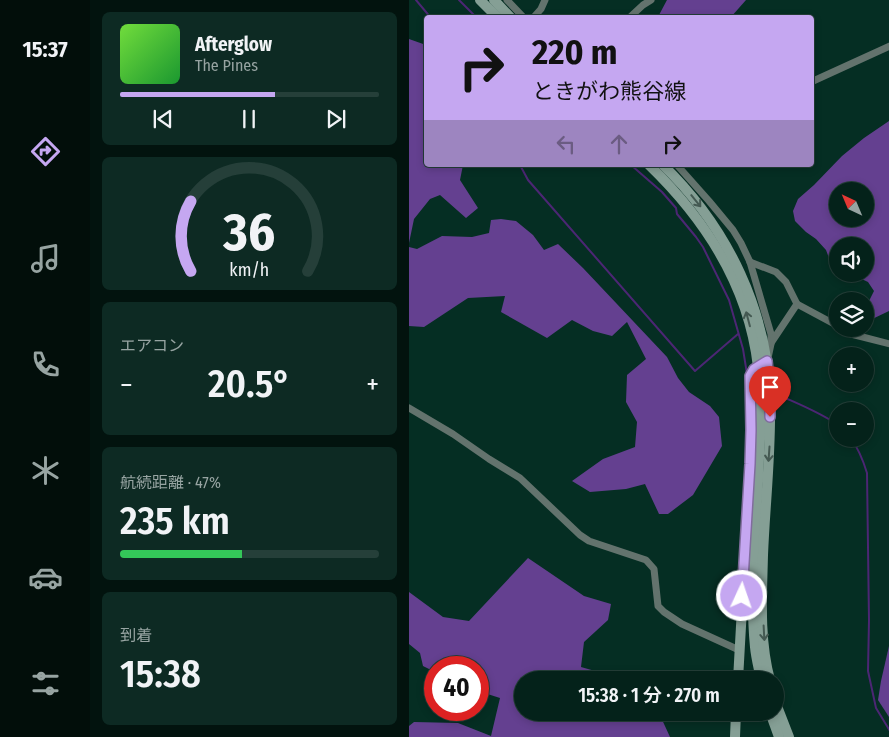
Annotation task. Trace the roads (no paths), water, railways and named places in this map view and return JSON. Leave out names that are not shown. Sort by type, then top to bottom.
[{"type":"main road","points":[[480,0],[495,15]]},
{"type":"main road","points":[[494,0],[508,15]]},
{"type":"main road","points":[[664,168],[706,230],[726,265],[745,311],[762,369],[770,388],[770,445],[762,599],[764,648],[768,671]]},
{"type":"main road","points":[[738,671],[750,464],[750,376],[754,369],[762,369]]},
{"type":"main road","points":[[759,671],[755,648],[753,606],[762,369]]},
{"type":"main road","points":[[735,737],[736,721]]},
{"type":"main road","points":[[773,721],[779,737]]},
{"type":"main road","points":[[783,721],[789,737]]},
{"type":"street","points":[[507,0],[521,15]]},
{"type":"street","points":[[536,15],[545,0]]},
{"type":"street","points":[[632,15],[651,0]]},
{"type":"street","points":[[814,81],[889,46]]},
{"type":"street","points":[[679,167],[733,230],[741,243],[750,262],[771,334],[771,344]]},
{"type":"street","points":[[750,262],[776,272],[786,282],[797,304],[829,321]]},
{"type":"street","points":[[762,369],[771,344],[797,304]]},
{"type":"street","points":[[862,337],[889,344]]},
{"type":"street","points":[[409,408],[520,478],[589,542],[646,560],[654,569],[658,606],[664,612],[682,624],[739,650]]},
{"type":"waterway","points":[[416,0],[428,15]]},
{"type":"waterway","points":[[459,0],[474,15]]},
{"type":"waterway","points":[[521,167],[528,180],[695,371],[738,334]]},
{"type":"waterway","points":[[633,167],[662,192],[676,208],[677,214],[703,247],[729,300],[743,349],[747,374]]},
{"type":"waterway","points":[[783,397],[829,420]]},
{"type":"waterway","points":[[856,447],[867,473],[868,671],[876,708],[890,731]]}]
